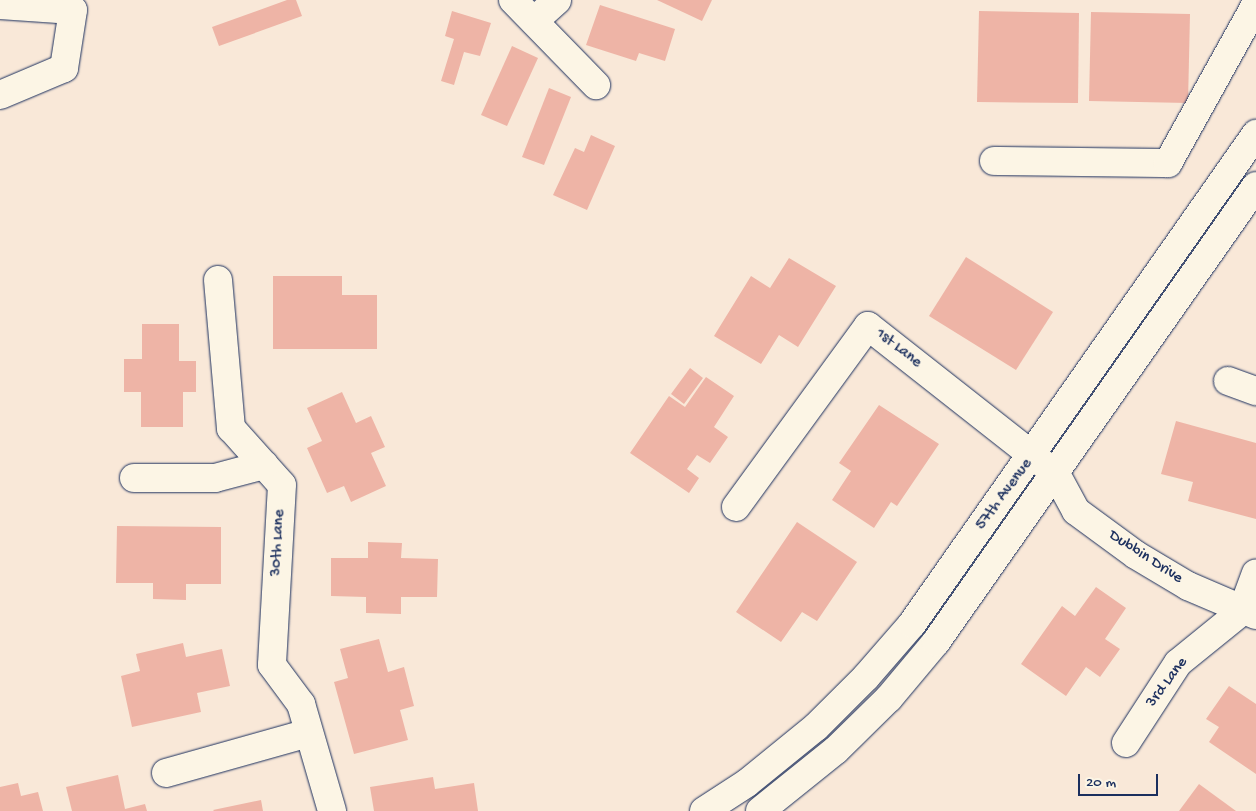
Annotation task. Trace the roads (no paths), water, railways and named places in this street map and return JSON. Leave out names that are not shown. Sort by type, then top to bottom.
[{"type":"street","points":[[513,0],[596,85]]},
{"type":"street","points":[[534,22],[557,0]]},
{"type":"street","points":[[994,161],[1168,163],[1256,4]]},
{"type":"street","points":[[0,5],[73,10],[64,68],[0,95]]},
{"type":"street","name":"57th Avenue","points":[[704,811],[747,783],[816,727],[866,678],[912,624],[1032,456],[1256,134]]},
{"type":"street","name":"57th Avenue","points":[[760,811],[836,750],[889,698],[936,642],[1056,474],[1256,186]]},
{"type":"street","name":"30th Lane","points":[[218,280],[231,428],[282,485],[272,665],[301,704],[332,811]]},
{"type":"street","name":"1st Lane","points":[[736,507],[868,326],[1056,474]]},
{"type":"street","points":[[1228,381],[1256,391]]},
{"type":"street","points":[[134,478],[216,478],[264,465]]},
{"type":"street","name":"Dubbin Drive","points":[[1056,474],[1076,511],[1136,555],[1188,586],[1249,613]]},
{"type":"street","points":[[1249,613],[1256,573]]},
{"type":"street","name":"3rd Lane","points":[[1126,743],[1178,663],[1249,613]]},
{"type":"street","points":[[166,774],[308,733]]}]
